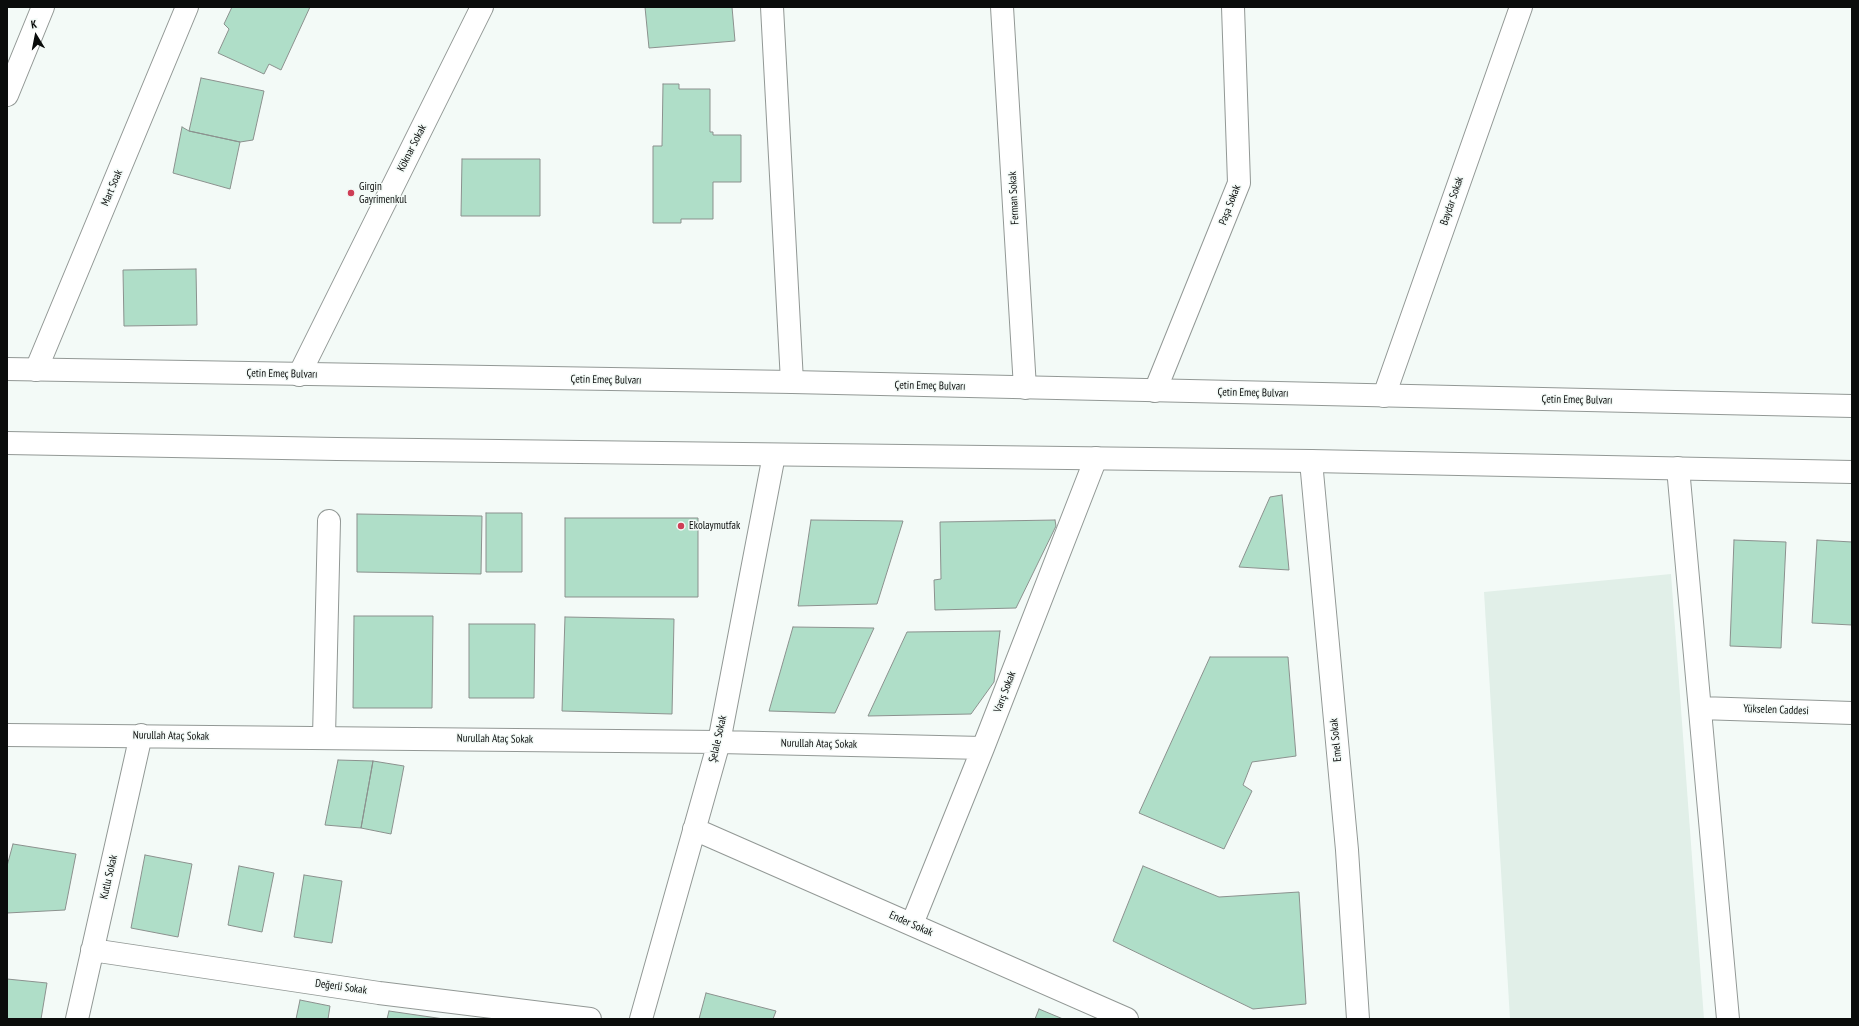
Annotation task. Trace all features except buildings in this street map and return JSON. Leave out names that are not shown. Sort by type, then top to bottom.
[{"type":"street","points":[[7,95],[43,7]]},
{"type":"street","name":"Mart Soak","points":[[36,370],[187,7]]},
{"type":"street","name":"Köknar Sokak","points":[[298,375],[482,7]]},
{"type":"street","points":[[772,7],[792,382]]},
{"type":"street","name":"Ferman Sokak","points":[[1002,7],[1025,388]]},
{"type":"street","name":"Paşa Sokak","points":[[1155,391],[1240,183],[1233,7]]},
{"type":"street","name":"Baydar Sokak","points":[[1384,396],[1521,7]]},
{"type":"street","name":"Çetin Emeç Bulvarı","points":[[7,369],[792,382],[1852,406]]},
{"type":"street","points":[[7,443],[774,455],[1311,460],[1852,472]]},
{"type":"street","name":"Şelale Sokak","points":[[641,1019],[719,742],[774,455]]},
{"type":"street","name":"Varış Sokak","points":[[912,924],[983,748],[1096,458]]},
{"type":"street","name":"Emel Sokak","points":[[1311,460],[1347,850],[1358,1019]]},
{"type":"street","points":[[1678,468],[1728,1019]]},
{"type":"street","points":[[324,737],[329,521]]},
{"type":"street","name":"Yükselen Caddesi","points":[[1700,708],[1852,713]]},
{"type":"street","name":"Nurullah Ataç Sokak","points":[[7,735],[141,735],[719,742],[983,748]]},
{"type":"street","name":"Kutlu Sokak","points":[[77,1019],[141,735]]},
{"type":"street","name":"Ender Sokak","points":[[694,829],[1127,1019]]},
{"type":"street","name":"Değerli Sokak","points":[[92,950],[379,993],[590,1019]]},
{"type":"shaded area","points":[[1671,574],[1704,1019],[1510,1019],[1484,592]]},
{"type":"place","name":"Girgin Gayrimenkul","points":[[351,193]]},
{"type":"place","name":"Ekolaymutfak","points":[[681,526]]}]
